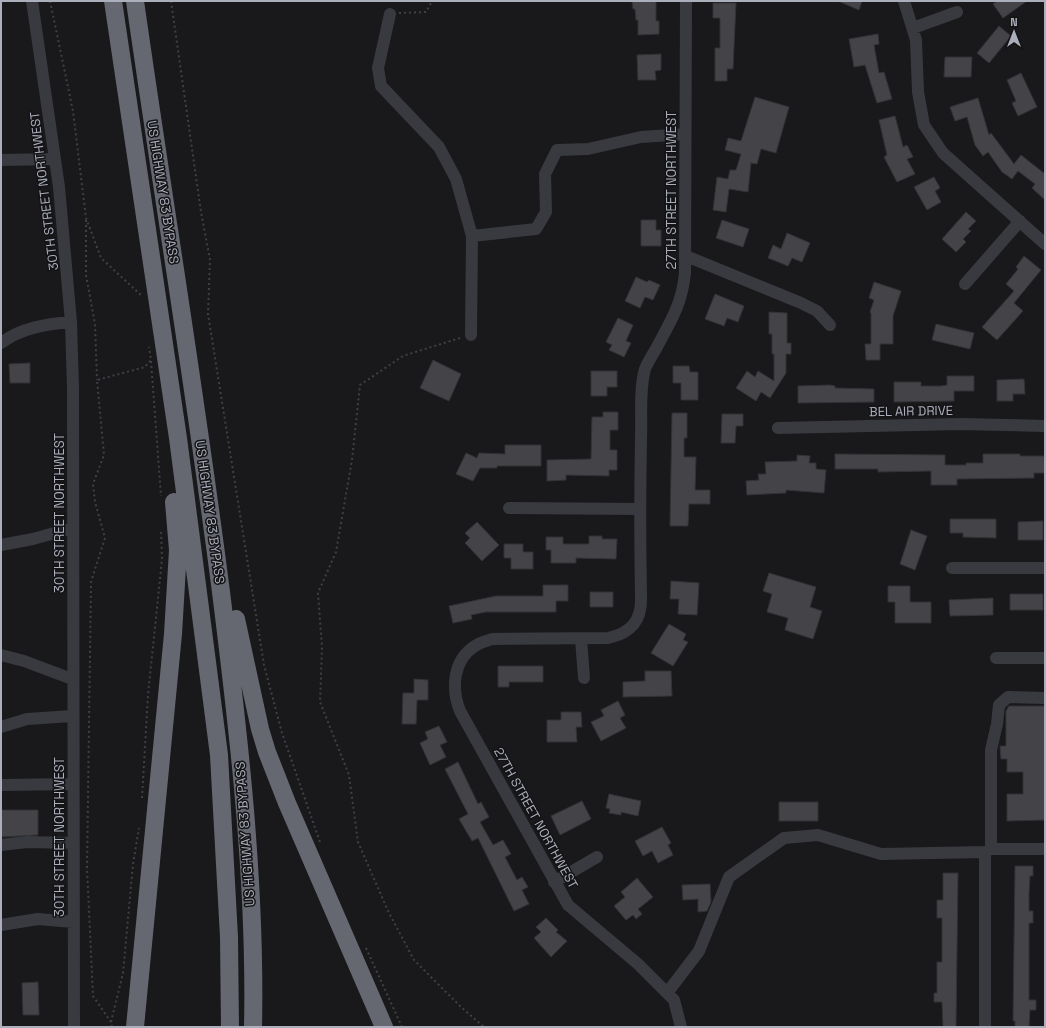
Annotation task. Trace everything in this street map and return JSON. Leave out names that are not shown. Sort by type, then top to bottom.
[{"type":"highway","name":"US HIGHWAY 83 BYPASS","points":[[113,1],[172,411],[179,446],[219,755],[228,929],[230,1027]]},
{"type":"highway","name":"US HIGHWAY 83 BYPASS","points":[[135,1],[200,441],[240,748],[250,898],[253,1027]]},
{"type":"highway","points":[[135,1027],[173,634],[177,578],[176,526],[170,452],[172,411]]},
{"type":"highway","points":[[200,441],[214,488],[241,648],[260,729],[287,804],[384,1027]]},
{"type":"street","name":"30TH STREET NORTHWEST","points":[[32,1],[55,159],[67,260],[71,322],[73,388],[72,716],[74,1027]]},
{"type":"street","name":"27TH STREET NORTHWEST","points":[[640,509],[642,396],[645,369],[676,312],[683,293],[686,256],[686,1]]},
{"type":"street","points":[[904,1],[916,40],[918,92],[924,125],[943,154],[1020,220],[1045,244]]},
{"type":"street","points":[[913,28],[957,12]]},
{"type":"street","points":[[390,14],[378,68],[381,86],[439,148],[456,179],[472,236],[471,335]]},
{"type":"street","points":[[472,236],[536,229],[546,212],[545,174],[557,150],[588,149],[641,136],[685,134]]},
{"type":"street","points":[[1,160],[55,159]]},
{"type":"street","points":[[965,284],[1020,220]]},
{"type":"street","points":[[686,256],[818,311],[830,325]]},
{"type":"street","points":[[1,343],[10,336],[45,324],[71,322]]},
{"type":"street","name":"BEL AIR DRIVE","points":[[778,428],[961,424],[1045,426]]},
{"type":"street","points":[[509,508],[640,509],[641,603],[637,619],[629,630],[620,636],[582,639],[584,678]]},
{"type":"street","points":[[1,545],[33,539],[72,528]]},
{"type":"street","points":[[952,568],[1045,568]]},
{"type":"street","name":"27TH STREET NORTHWEST","points":[[582,639],[492,638],[475,645],[461,658],[454,684],[456,700],[554,882],[568,905],[638,964],[674,1000],[681,1027]]},
{"type":"street","points":[[1,656],[24,661],[72,679]]},
{"type":"street","points":[[996,658],[1045,658]]},
{"type":"street","points":[[984,1027],[992,750],[999,705],[1008,697],[1045,698]]},
{"type":"street","points":[[1,727],[28,719],[72,716]]},
{"type":"street","points":[[1,785],[73,784]]},
{"type":"street","points":[[667,994],[699,951],[728,877],[784,838],[818,835],[881,854],[1045,849]]},
{"type":"street","points":[[1,845],[27,842],[73,843]]},
{"type":"street","points":[[554,882],[597,857]]},
{"type":"street","points":[[1,925],[38,919],[73,922]]},
{"type":"path","points":[[50,1],[73,111],[86,218],[86,275],[95,324],[97,380],[104,455],[93,484],[95,502],[105,538],[91,582],[87,868],[93,996],[111,1022],[112,1027]]},
{"type":"path","points":[[171,1],[201,212],[210,260],[208,314],[264,665],[282,733],[322,846]]},
{"type":"path","points":[[390,14],[426,12],[432,1]]},
{"type":"path","points":[[86,218],[101,258],[143,297]]},
{"type":"path","points":[[471,335],[403,356],[360,385],[352,460],[336,552],[318,594],[322,647],[320,702],[349,775],[358,842],[388,911],[414,960],[462,1008],[484,1027]]},
{"type":"path","points":[[149,344],[161,504]]},
{"type":"path","points":[[97,380],[145,367],[151,360]]},
{"type":"path","points":[[142,802],[148,695],[162,559],[161,527]]},
{"type":"path","points":[[111,1022],[123,973],[133,864],[140,825]]},
{"type":"path","points":[[366,948],[402,1027]]},
{"type":"building","points":[[632,1],[656,1],[656,21],[659,21],[659,34],[638,35],[638,20],[636,20],[635,9],[633,9]]},
{"type":"building","points":[[838,1],[862,1],[859,10]]},
{"type":"building","points":[[997,1],[1027,1],[1003,18],[993,4]]},
{"type":"building","points":[[713,3],[736,3],[733,69],[727,69],[727,81],[715,81],[715,48],[720,48],[720,18],[713,18]]},
{"type":"building","points":[[999,26],[1011,36],[989,63],[977,53]]},
{"type":"building","points":[[878,34],[879,44],[874,45],[879,73],[884,72],[892,99],[877,103],[865,65],[854,67],[849,39]]},
{"type":"building","points":[[661,54],[661,70],[655,71],[656,80],[638,80],[637,55]]},
{"type":"building","points":[[945,57],[972,57],[971,77],[944,77]]},
{"type":"building","points":[[1021,73],[1037,107],[1018,116],[1012,103],[1016,101],[1007,80]]},
{"type":"building","points":[[755,97],[789,107],[776,153],[761,149],[757,164],[751,163],[748,192],[729,189],[726,212],[713,210],[717,177],[728,179],[730,170],[736,170],[741,154],[725,150],[728,138],[741,141]]},
{"type":"building","points":[[978,98],[989,135],[991,133],[1014,164],[1021,155],[1045,174],[1045,200],[1032,188],[1035,184],[1018,171],[1012,179],[1002,172],[988,152],[983,156],[975,145],[967,117],[955,121],[950,107]]},
{"type":"building","points":[[895,116],[903,147],[907,145],[913,157],[907,159],[915,174],[897,182],[884,157],[887,155],[879,120]]},
{"type":"building","points":[[934,177],[940,188],[935,191],[941,202],[927,210],[914,187]]},
{"type":"building","points":[[966,212],[976,221],[968,229],[971,231],[963,239],[966,242],[956,252],[942,239]]},
{"type":"building","points":[[641,220],[656,220],[656,230],[661,230],[661,246],[641,246]]},
{"type":"building","points":[[722,220],[749,229],[743,247],[716,238]]},
{"type":"building","points":[[787,233],[810,243],[802,262],[792,258],[788,266],[768,258],[773,245],[781,249]]},
{"type":"building","points":[[1024,256],[1041,270],[1014,303],[1023,311],[997,340],[982,327],[1014,291],[1006,284],[1018,269],[1016,267]]},
{"type":"building","points":[[636,277],[647,282],[649,280],[660,285],[653,300],[645,297],[640,308],[625,301]]},
{"type":"building","points":[[874,282],[901,291],[893,316],[893,344],[880,344],[880,360],[866,360],[865,344],[871,344],[870,312],[874,300],[869,298]]},
{"type":"building","points":[[715,294],[744,306],[738,322],[727,318],[724,326],[705,319]]},
{"type":"building","points":[[769,312],[787,313],[787,343],[791,343],[791,354],[786,354],[786,373],[770,398],[761,392],[756,401],[736,388],[747,371],[755,377],[758,371],[774,381],[774,354],[772,354],[772,334],[769,334]]},
{"type":"building","points":[[618,318],[633,325],[626,341],[631,343],[624,357],[609,350],[612,345],[606,342]]},
{"type":"building","points":[[936,324],[974,333],[970,349],[932,340]]},
{"type":"building","points":[[433,360],[461,374],[449,401],[420,388]]},
{"type":"building","points":[[30,363],[30,383],[10,383],[9,364]]},
{"type":"building","points":[[673,366],[689,366],[690,372],[698,372],[698,400],[681,400],[681,383],[673,383]]},
{"type":"building","points":[[591,371],[617,371],[617,387],[607,387],[607,396],[591,396]]},
{"type":"building","points":[[947,376],[974,376],[974,391],[954,391],[954,401],[894,402],[894,382],[921,382],[921,386],[941,386],[947,385]]},
{"type":"building","points":[[1024,379],[1025,394],[1013,394],[1013,401],[997,401],[997,380]]},
{"type":"building","points":[[798,386],[835,386],[835,388],[874,389],[874,402],[798,403]]},
{"type":"building","points":[[603,412],[618,412],[618,430],[610,430],[610,450],[617,450],[617,470],[609,470],[609,476],[566,475],[566,480],[547,481],[547,460],[591,459],[592,417],[603,417]]},
{"type":"building","points":[[672,413],[687,413],[687,438],[684,438],[684,457],[696,457],[695,490],[710,490],[710,504],[689,504],[688,526],[670,526]]},
{"type":"building","points":[[722,414],[743,414],[743,426],[736,426],[735,443],[721,443]]},
{"type":"building","points":[[505,445],[541,445],[541,466],[497,466],[497,468],[480,468],[473,481],[456,474],[466,453],[477,458],[479,453],[505,454]]},
{"type":"building","points":[[835,454],[945,455],[945,465],[983,463],[983,454],[1020,454],[1020,456],[1044,456],[1045,473],[1034,473],[1034,478],[957,479],[957,485],[931,485],[931,471],[878,472],[878,469],[835,469]]},
{"type":"building","points":[[797,455],[810,456],[809,463],[816,463],[816,469],[826,470],[824,493],[786,490],[786,493],[747,495],[746,481],[759,480],[758,474],[766,474],[765,462],[797,461]]},
{"type":"building","points":[[950,519],[996,519],[996,538],[963,537],[963,533],[950,533]]},
{"type":"building","points":[[1043,521],[1043,540],[1018,540],[1018,522]]},
{"type":"building","points":[[477,522],[499,545],[482,561],[465,543],[470,538],[465,533]]},
{"type":"building","points":[[911,530],[927,536],[915,570],[900,564]]},
{"type":"building","points":[[589,536],[602,536],[602,539],[617,539],[616,559],[576,558],[576,563],[551,563],[551,550],[546,550],[546,537],[563,537],[563,544],[589,544]]},
{"type":"building","points":[[504,544],[523,544],[523,552],[533,552],[533,569],[511,569],[511,558],[504,558]]},
{"type":"building","points":[[769,573],[816,587],[810,607],[822,611],[813,639],[785,630],[788,618],[767,612],[772,594],[763,591]]},
{"type":"building","points":[[671,581],[699,583],[697,615],[678,614],[679,599],[670,599]]},
{"type":"building","points":[[543,585],[568,585],[568,601],[556,601],[556,612],[486,612],[471,615],[472,619],[453,623],[449,606],[496,596],[543,596]]},
{"type":"building","points":[[888,586],[910,586],[910,602],[931,602],[931,623],[895,623],[895,602],[888,602]]},
{"type":"building","points":[[590,592],[613,592],[613,607],[590,607]]},
{"type":"building","points":[[1010,594],[1043,594],[1043,610],[1010,610]]},
{"type":"building","points":[[993,598],[993,615],[950,616],[949,600]]},
{"type":"building","points":[[669,624],[686,634],[683,640],[688,642],[673,666],[651,653]]},
{"type":"building","points":[[498,666],[543,666],[543,682],[509,682],[509,687],[498,687]]},
{"type":"building","points":[[645,671],[671,671],[672,696],[623,697],[623,682],[645,681]]},
{"type":"building","points":[[414,679],[428,680],[428,700],[417,700],[416,724],[402,724],[403,693],[414,693]]},
{"type":"building","points":[[618,701],[625,715],[620,718],[626,728],[601,741],[591,722],[604,716],[601,710]]},
{"type":"building","points":[[1009,706],[1045,706],[1045,820],[1007,821],[1007,794],[1023,794],[1023,772],[1007,772],[1007,759],[1001,759],[1000,746],[1006,746],[1006,711]]},
{"type":"building","points":[[561,712],[581,712],[582,727],[576,727],[577,742],[547,742],[547,720],[561,720]]},
{"type":"building","points":[[439,726],[447,742],[440,745],[446,757],[430,765],[420,743],[428,739],[425,732]]},
{"type":"building","points":[[458,762],[478,804],[481,802],[489,817],[480,822],[493,845],[503,840],[511,854],[505,857],[517,880],[522,877],[528,887],[522,890],[529,904],[514,911],[478,838],[472,841],[459,819],[468,814],[445,769]]},
{"type":"building","points":[[609,794],[641,801],[638,816],[621,812],[621,815],[609,813],[610,809],[606,808]]},
{"type":"building","points":[[582,801],[591,819],[560,835],[551,816]]},
{"type":"building","points":[[779,802],[818,802],[818,821],[779,821]]},
{"type":"building","points":[[1,810],[38,810],[38,835],[1,837]]},
{"type":"building","points":[[662,827],[671,843],[668,845],[673,855],[658,863],[652,851],[643,856],[635,841]]},
{"type":"building","points":[[1015,866],[1033,866],[1033,876],[1030,876],[1029,892],[1029,911],[1033,911],[1033,923],[1029,923],[1029,1000],[1036,1000],[1036,1010],[1030,1010],[1029,1027],[1015,1027],[1015,1021],[1013,1021]]},
{"type":"building","points":[[943,873],[958,873],[956,1027],[943,1027],[942,1002],[934,1002],[934,993],[937,993],[937,962],[942,962],[942,918],[937,918],[937,900],[943,900]]},
{"type":"building","points":[[637,878],[653,897],[638,909],[642,914],[636,919],[633,915],[626,920],[614,906],[625,897],[621,892]]},
{"type":"building","points":[[710,884],[711,902],[707,911],[698,912],[698,899],[683,900],[682,885]]},
{"type":"building","points":[[546,918],[558,930],[556,932],[567,941],[551,957],[534,938],[541,932],[536,927]]},
{"type":"building","points":[[38,982],[39,1015],[23,1015],[22,983]]}]
